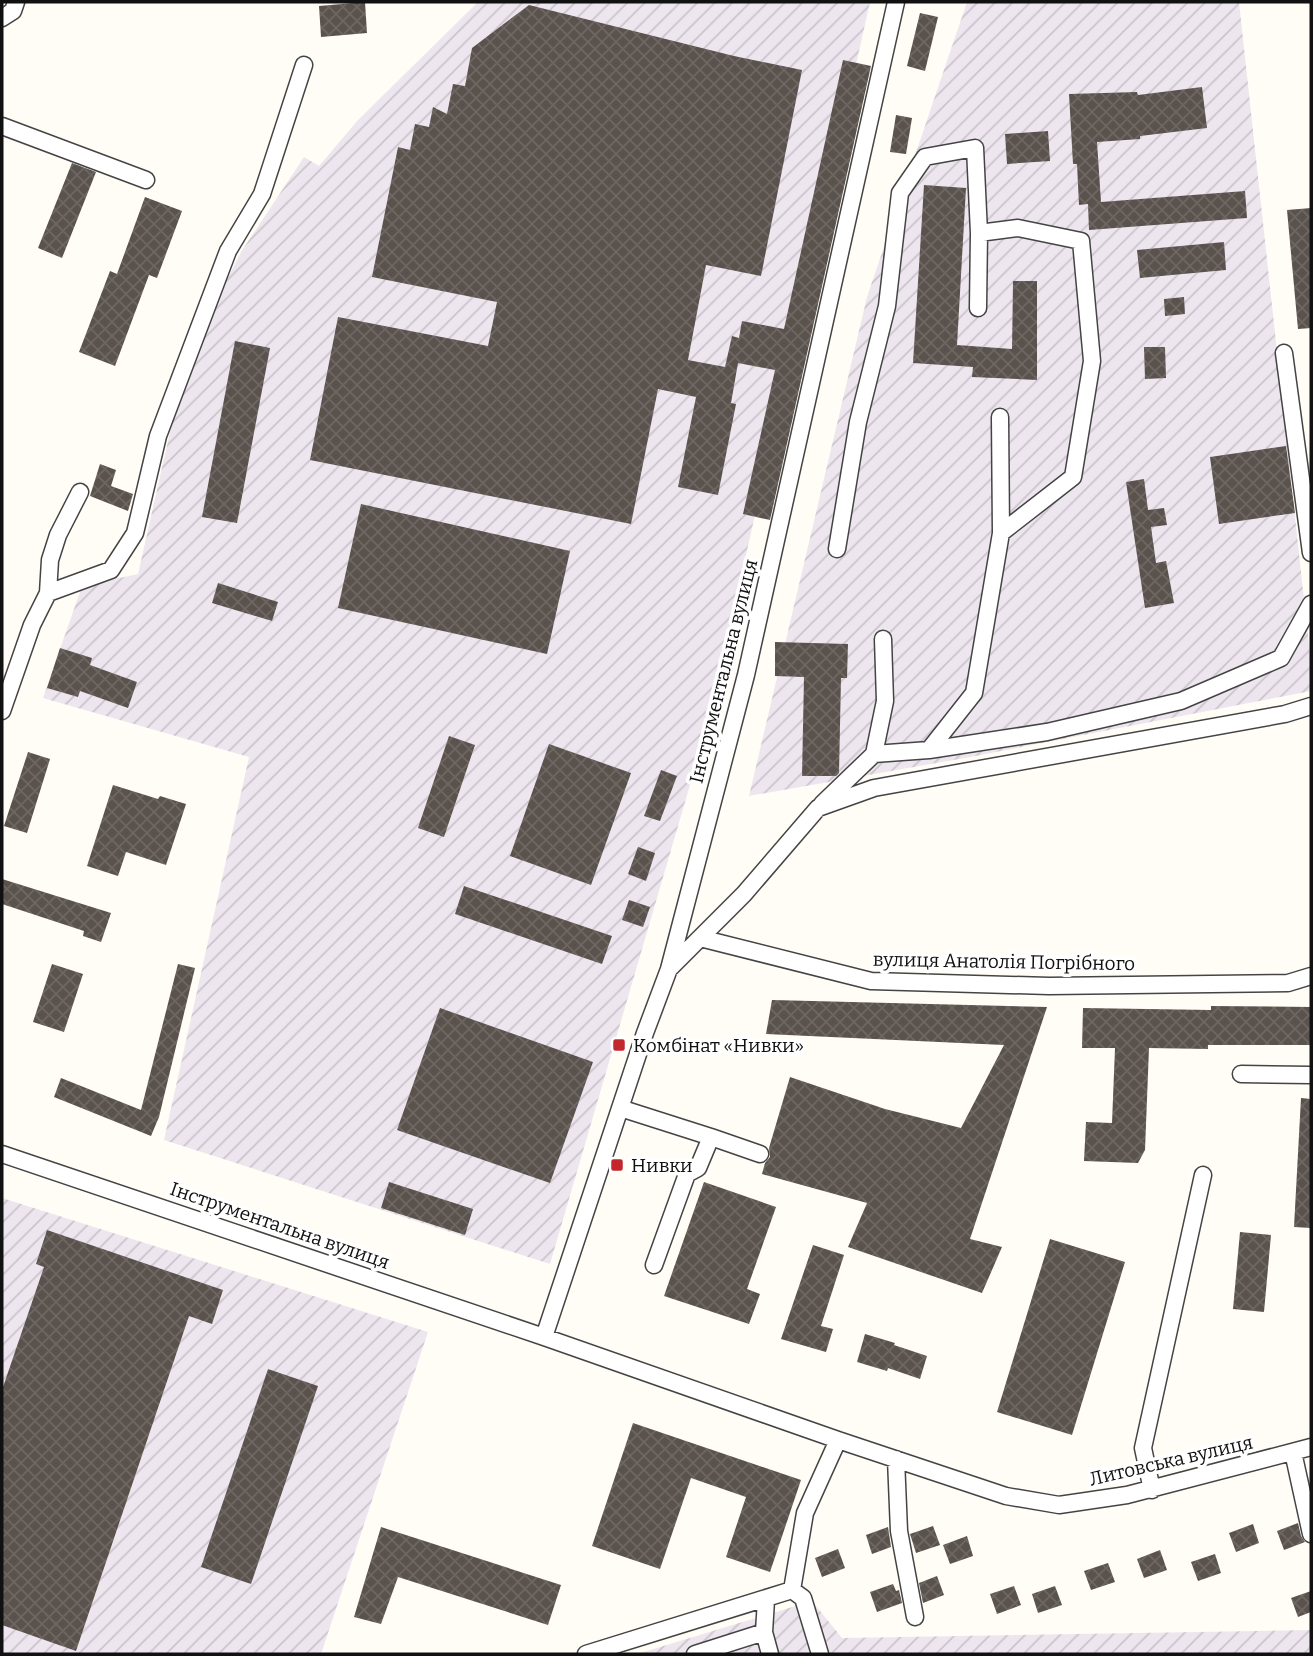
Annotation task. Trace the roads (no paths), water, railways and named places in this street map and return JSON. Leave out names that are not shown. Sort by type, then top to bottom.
[{"type":"street","points":[[2,18],[13,11],[16,2]]},
{"type":"street","name":"Інструментальна вулиця","points":[[544,1337],[669,969],[746,675],[896,2]]},
{"type":"street","points":[[48,593],[111,570],[135,533],[158,436],[228,251],[262,194],[304,65]]},
{"type":"street","points":[[2,126],[146,180]]},
{"type":"street","points":[[837,549],[858,422],[887,306],[900,193],[925,157],[975,148],[979,233],[978,308]]},
{"type":"street","points":[[979,233],[1018,228],[1081,241],[1092,361],[1073,477],[1001,533]]},
{"type":"street","points":[[1284,353],[1311,552]]},
{"type":"street","points":[[929,750],[974,693],[1001,533],[1000,417]]},
{"type":"street","points":[[2,711],[32,625],[48,593],[50,560],[58,535],[80,492]]},
{"type":"street","points":[[874,754],[929,750],[1047,732],[1181,701],[1281,657],[1311,604]]},
{"type":"street","points":[[669,969],[744,894],[818,808],[874,754],[885,701],[883,639]]},
{"type":"street","points":[[818,808],[874,788],[1285,714],[1311,706]]},
{"type":"street","name":"вулиця Анатолія Погрібного","points":[[700,938],[871,981],[1049,986],[1288,983],[1311,976]]},
{"type":"street","points":[[1241,1074],[1311,1075]]},
{"type":"street","points":[[620,1108],[760,1154]]},
{"type":"street","points":[[654,1265],[687,1174],[698,1168],[711,1137]]},
{"type":"street","name":"Інструментальна вулиця","points":[[2,1154],[544,1337],[838,1440]]},
{"type":"street","points":[[1152,1490],[1143,1448],[1203,1175]]},
{"type":"street","points":[[792,1590],[806,1513],[838,1440]]},
{"type":"street","name":"Литовська вулиця","points":[[838,1440],[1006,1496],[1059,1504],[1152,1490],[1311,1447]]},
{"type":"street","points":[[1293,1452],[1311,1534]]},
{"type":"street","points":[[896,1459],[900,1531],[915,1617]]},
{"type":"street","points":[[586,1654],[792,1590]]},
{"type":"street","points":[[792,1590],[803,1598],[820,1654]]},
{"type":"street","points":[[766,1600],[764,1632],[770,1654]]},
{"type":"street","points":[[695,1654],[721,1650],[764,1632]]},
{"type":"place","name":"Комбінат «Нивки»","points":[[619,1045]]},
{"type":"place","name":"Нивки","points":[[617,1165]]}]
